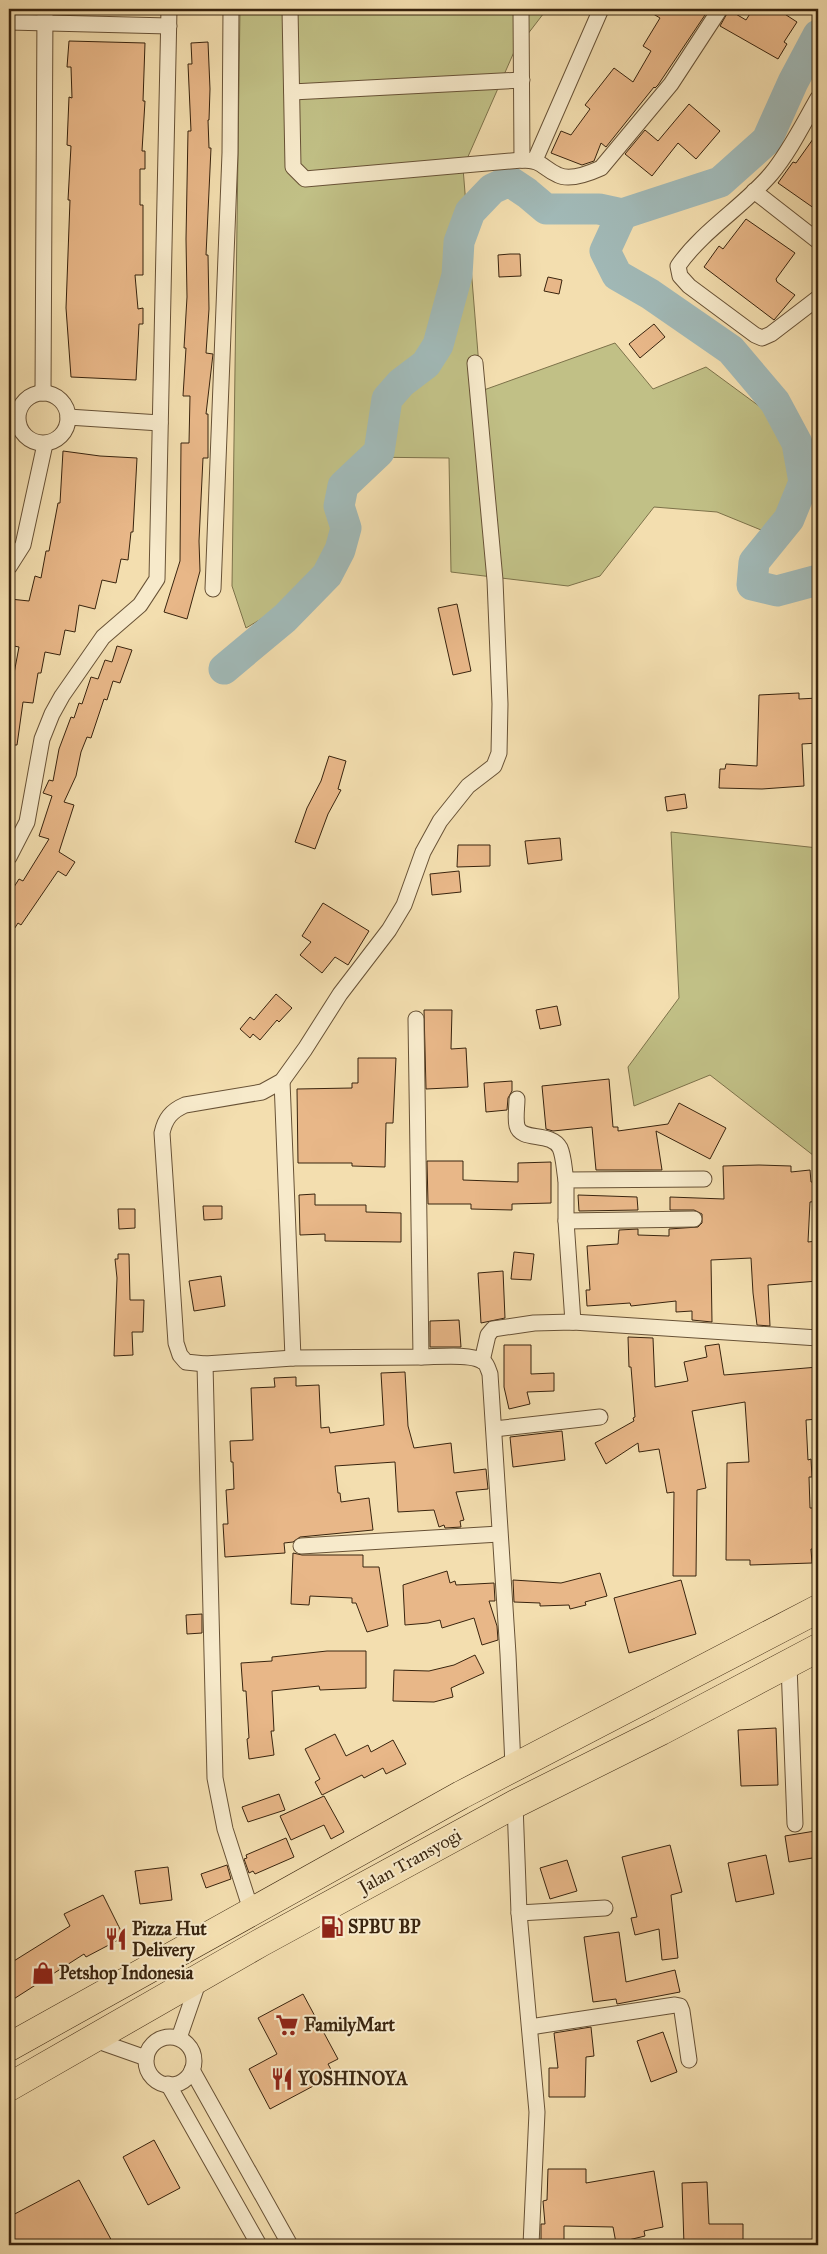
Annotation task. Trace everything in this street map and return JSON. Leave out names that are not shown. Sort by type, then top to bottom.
[{"type":"highway","name":"Jalan Transyogi","points":[[9,2047],[251,1910],[513,1766],[775,1633],[818,1609]]},
{"type":"highway","name":"Jalan Transyogi","points":[[9,2087],[199,1978],[514,1804],[789,1665],[818,1648]]},
{"type":"street","points":[[9,858],[27,822],[42,739],[52,714],[62,696],[103,637],[140,605],[157,579],[169,9]]},
{"type":"street","points":[[213,589],[230,153],[231,9]]},
{"type":"street","points":[[290,9],[293,166],[305,179],[529,160],[560,176],[585,174],[601,168],[671,84],[720,9]]},
{"type":"street","points":[[521,9],[522,80],[529,160]]},
{"type":"street","points":[[529,160],[601,9]]},
{"type":"street","points":[[9,22],[45,16],[169,26]]},
{"type":"street","points":[[43,393],[45,16]]},
{"type":"street","points":[[292,92],[522,80]]},
{"type":"street","points":[[818,100],[796,139],[771,174],[723,218],[684,257],[678,266],[680,276],[689,286],[755,335],[762,338],[771,334],[818,298]]},
{"type":"street","points":[[754,191],[818,241]]},
{"type":"street","points":[[475,363],[495,580],[500,704],[499,753],[494,766],[468,786],[440,821],[422,852],[404,905],[390,930],[340,994],[305,1049],[282,1080],[262,1092],[185,1105],[175,1109],[164,1124],[162,1134],[176,1343],[182,1360],[205,1364],[293,1358],[468,1357],[482,1361],[490,1374],[508,1654],[513,1766]]},
{"type":"street","points":[[43,393],[59,399],[66,408],[68,417],[67,426],[58,439],[45,444],[34,442],[25,437],[13,417],[24,402],[35,394],[43,393]]},
{"type":"street","points":[[68,417],[160,423]]},
{"type":"street","points":[[9,567],[23,545],[45,444]]},
{"type":"street","points":[[416,1019],[421,1357]]},
{"type":"street","points":[[282,1080],[293,1358]]},
{"type":"street","points":[[517,1099],[517,1126],[519,1131],[522,1134],[550,1138],[561,1151],[566,1180],[566,1221],[573,1322]]},
{"type":"street","points":[[566,1180],[704,1179]]},
{"type":"street","points":[[566,1221],[694,1219]]},
{"type":"street","points":[[482,1361],[488,1335],[493,1329],[534,1323],[573,1322],[818,1338]]},
{"type":"street","points":[[205,1364],[215,1778],[226,1829],[251,1910]]},
{"type":"street","points":[[494,1429],[600,1417]]},
{"type":"street","points":[[301,1546],[499,1534]]},
{"type":"street","points":[[789,1665],[795,1824]]},
{"type":"street","points":[[514,1804],[519,1913],[537,2112],[531,2245]]},
{"type":"street","points":[[519,1913],[605,1908]]},
{"type":"street","points":[[179,2038],[199,1978]]},
{"type":"street","points":[[530,2027],[676,2004],[680,2006],[682,2011],[689,2060]]},
{"type":"street","points":[[164,2037],[179,2038],[189,2046],[194,2058],[192,2070],[186,2078],[178,2083],[168,2084],[156,2080],[148,2071],[146,2058],[152,2045],[164,2037]]},
{"type":"street","points":[[92,2039],[146,2058]]},
{"type":"street","points":[[192,2070],[290,2245]]},
{"type":"street","points":[[168,2084],[259,2245]]},
{"type":"shaded area","points":[[240,9],[547,9],[514,52],[463,168],[481,391],[615,343],[653,389],[706,367],[778,420],[801,489],[766,532],[717,512],[654,507],[600,576],[568,586],[451,572],[449,458],[361,457],[313,588],[246,628],[232,586]]},
{"type":"shaded area","points":[[671,832],[818,848],[818,1159],[710,1075],[634,1106],[628,1067],[679,998]]},
{"type":"building","points":[[645,9],[709,9],[658,85],[654,87],[606,147],[601,143],[594,161],[582,165],[551,153],[561,131],[571,135],[590,109],[585,105],[614,68],[633,82],[651,51],[643,46],[660,18]]},
{"type":"building","points":[[753,9],[777,9],[797,22],[784,42],[787,44],[778,59],[720,26],[729,10],[746,20]]},
{"type":"building","points":[[69,41],[145,43],[143,101],[145,101],[142,151],[145,151],[145,169],[140,169],[140,205],[143,205],[143,275],[135,275],[138,309],[143,308],[143,324],[139,324],[136,380],[71,377],[66,308],[71,146],[67,145],[69,97],[72,98],[71,67],[67,67]]},
{"type":"building","points":[[208,42],[210,89],[208,120],[209,148],[211,148],[206,255],[208,255],[209,309],[206,353],[213,354],[206,414],[208,414],[208,458],[203,458],[199,541],[200,571],[187,619],[164,612],[180,561],[181,443],[189,443],[190,396],[183,396],[187,297],[188,131],[191,131],[188,64],[192,64],[191,43]]},
{"type":"building","points":[[689,104],[720,131],[696,159],[678,143],[652,176],[625,154],[645,130],[658,141]]},
{"type":"building","points":[[818,132],[818,211],[778,183],[793,162],[796,163]]},
{"type":"building","points":[[746,219],[795,253],[776,279],[777,282],[795,295],[774,320],[704,267],[719,246],[723,249]]},
{"type":"building","points":[[520,254],[521,276],[499,277],[498,255]]},
{"type":"building","points":[[548,277],[562,280],[559,294],[544,291]]},
{"type":"building","points":[[654,324],[665,337],[640,358],[629,344]]},
{"type":"building","points":[[63,451],[137,458],[133,532],[131,532],[128,560],[121,559],[116,583],[102,580],[95,609],[79,605],[75,632],[65,630],[60,655],[45,652],[41,673],[38,673],[33,703],[23,702],[17,745],[9,745],[9,683],[12,684],[19,647],[9,645],[10,599],[29,601],[35,576],[41,578],[46,551],[49,551],[58,503],[60,503]]},
{"type":"building","points":[[457,604],[471,671],[453,675],[438,608]]},
{"type":"building","points":[[117,646],[132,650],[120,683],[113,681],[107,700],[104,699],[91,738],[87,737],[81,752],[76,776],[64,802],[74,805],[59,852],[75,862],[66,876],[58,871],[21,925],[18,923],[9,937],[9,895],[19,879],[23,881],[49,839],[39,836],[52,796],[43,793],[49,780],[53,781],[59,749],[71,717],[74,718],[79,703],[82,704],[91,677],[98,679],[105,660],[112,662]]},
{"type":"building","points":[[799,693],[799,699],[818,698],[818,743],[802,744],[804,786],[762,789],[719,788],[720,769],[725,769],[726,764],[757,766],[759,695]]},
{"type":"building","points":[[329,756],[346,761],[338,789],[341,790],[328,814],[315,849],[295,842],[307,808],[321,781]]},
{"type":"building","points":[[685,794],[687,808],[667,811],[665,797]]},
{"type":"building","points":[[560,838],[562,860],[528,864],[525,841]]},
{"type":"building","points":[[458,845],[490,845],[490,866],[457,867]]},
{"type":"building","points":[[459,871],[461,892],[432,895],[430,874]]},
{"type":"building","points":[[323,903],[369,931],[348,965],[335,957],[322,973],[300,955],[311,942],[302,936]]},
{"type":"building","points":[[276,994],[292,1008],[279,1022],[277,1020],[260,1040],[253,1034],[250,1038],[240,1029],[250,1017],[254,1020]]},
{"type":"building","points":[[557,1006],[561,1025],[540,1029],[536,1010]]},
{"type":"building","points":[[424,1010],[452,1010],[451,1049],[466,1048],[468,1087],[426,1089]]},
{"type":"building","points":[[358,1058],[396,1058],[393,1123],[386,1123],[385,1167],[352,1166],[352,1163],[298,1163],[297,1089],[352,1088],[352,1083],[358,1083]]},
{"type":"building","points":[[609,1079],[613,1127],[618,1127],[618,1131],[668,1124],[679,1103],[726,1128],[710,1159],[656,1131],[662,1170],[596,1170],[592,1127],[553,1131],[546,1129],[542,1086]]},
{"type":"building","points":[[512,1081],[512,1091],[508,1098],[507,1110],[486,1112],[484,1083]]},
{"type":"building","points":[[427,1161],[463,1161],[463,1180],[518,1182],[518,1163],[551,1162],[551,1203],[512,1204],[512,1210],[471,1209],[471,1204],[428,1204]]},
{"type":"building","points":[[723,1166],[791,1166],[791,1172],[810,1170],[811,1182],[818,1182],[818,1201],[810,1202],[808,1242],[817,1241],[818,1281],[768,1285],[770,1326],[757,1325],[751,1258],[711,1260],[712,1322],[692,1320],[692,1311],[676,1312],[676,1301],[631,1306],[630,1303],[587,1306],[586,1290],[590,1290],[587,1246],[618,1244],[619,1230],[638,1229],[638,1235],[669,1236],[669,1229],[698,1227],[702,1223],[702,1214],[694,1210],[670,1210],[670,1197],[724,1199]]},
{"type":"building","points":[[315,1194],[315,1205],[366,1205],[366,1212],[401,1213],[401,1242],[325,1241],[325,1234],[300,1235],[299,1195]]},
{"type":"building","points":[[578,1195],[637,1197],[638,1210],[579,1211]]},
{"type":"building","points":[[203,1206],[222,1206],[222,1219],[204,1220]]},
{"type":"building","points":[[118,1209],[135,1209],[135,1228],[119,1229]]},
{"type":"building","points":[[514,1252],[534,1254],[531,1280],[511,1279]]},
{"type":"building","points":[[118,1254],[129,1254],[130,1300],[144,1300],[143,1332],[132,1332],[133,1355],[114,1356],[117,1278],[115,1259],[118,1259]]},
{"type":"building","points":[[503,1271],[505,1318],[481,1323],[478,1273]]},
{"type":"building","points":[[221,1276],[225,1306],[194,1311],[189,1281]]},
{"type":"building","points":[[459,1320],[461,1347],[430,1347],[430,1321]]},
{"type":"building","points":[[628,1337],[653,1338],[655,1387],[688,1381],[684,1362],[707,1357],[705,1346],[719,1344],[724,1375],[818,1367],[818,1419],[806,1420],[808,1460],[811,1459],[812,1477],[809,1477],[810,1508],[818,1508],[818,1549],[811,1549],[812,1563],[750,1565],[750,1560],[726,1560],[727,1463],[749,1462],[745,1402],[692,1411],[706,1488],[697,1490],[696,1576],[673,1576],[674,1492],[667,1493],[659,1449],[639,1452],[638,1443],[606,1464],[595,1443],[634,1421]]},
{"type":"building","points":[[504,1345],[531,1345],[531,1374],[554,1373],[554,1391],[527,1392],[530,1404],[509,1409],[504,1387]]},
{"type":"building","points":[[405,1372],[408,1426],[414,1448],[451,1443],[454,1473],[486,1469],[488,1489],[456,1492],[464,1520],[460,1521],[461,1527],[445,1528],[444,1525],[439,1527],[434,1510],[398,1512],[395,1462],[335,1466],[341,1502],[369,1498],[373,1530],[300,1537],[293,1542],[284,1543],[285,1553],[225,1557],[223,1524],[228,1524],[226,1490],[234,1489],[230,1441],[253,1440],[251,1388],[275,1387],[274,1378],[296,1377],[296,1386],[319,1385],[321,1428],[329,1427],[330,1433],[384,1425],[381,1373]]},
{"type":"building","points":[[562,1431],[565,1460],[513,1467],[510,1437]]},
{"type":"building","points":[[293,1553],[302,1555],[363,1555],[363,1567],[379,1567],[388,1626],[367,1632],[356,1603],[352,1603],[352,1598],[310,1596],[309,1605],[291,1604]]},
{"type":"building","points":[[447,1571],[450,1583],[455,1581],[456,1585],[494,1583],[495,1601],[489,1601],[497,1626],[498,1640],[482,1645],[474,1618],[442,1628],[440,1620],[405,1625],[403,1585]]},
{"type":"building","points":[[600,1573],[607,1596],[585,1602],[586,1605],[570,1609],[569,1605],[540,1606],[540,1603],[514,1602],[513,1580],[561,1583]]},
{"type":"building","points":[[681,1580],[696,1634],[629,1653],[614,1598]]},
{"type":"building","points":[[202,1614],[202,1633],[187,1634],[186,1615]]},
{"type":"building","points":[[327,1651],[366,1651],[366,1688],[320,1690],[319,1686],[272,1691],[274,1731],[271,1731],[274,1755],[249,1759],[246,1691],[243,1691],[241,1663],[272,1661],[272,1657]]},
{"type":"building","points":[[475,1655],[484,1673],[451,1688],[453,1697],[434,1702],[393,1701],[394,1670],[429,1671],[454,1665]]},
{"type":"building","points":[[776,1728],[778,1785],[741,1786],[738,1730]]},
{"type":"building","points":[[335,1734],[346,1756],[368,1745],[371,1752],[393,1740],[406,1764],[386,1774],[383,1768],[364,1778],[362,1775],[322,1795],[315,1782],[320,1779],[305,1749]]},
{"type":"building","points":[[279,1794],[285,1810],[248,1822],[242,1807]]},
{"type":"building","points":[[324,1796],[344,1832],[331,1839],[324,1825],[291,1840],[280,1816]]},
{"type":"building","points":[[815,1831],[818,1857],[789,1862],[785,1836]]},
{"type":"building","points":[[286,1838],[294,1857],[255,1874],[253,1871],[249,1873],[244,1859],[247,1858],[246,1855]]},
{"type":"building","points":[[670,1845],[682,1892],[671,1895],[678,1958],[662,1960],[659,1929],[635,1935],[631,1918],[637,1917],[622,1857]]},
{"type":"building","points":[[766,1855],[774,1894],[736,1902],[728,1863]]},
{"type":"building","points":[[567,1860],[577,1891],[550,1899],[540,1868]]},
{"type":"building","points":[[227,1865],[231,1879],[206,1888],[201,1874]]},
{"type":"building","points":[[168,1867],[172,1900],[140,1904],[135,1871]]},
{"type":"building","points":[[103,1895],[124,1937],[86,1957],[84,1954],[9,2002],[9,1964],[70,1926],[64,1914]]},
{"type":"building","points":[[619,1932],[626,1982],[675,1970],[680,1992],[617,2004],[616,1999],[593,2002],[584,1937]]},
{"type":"building","points":[[303,1994],[338,2059],[328,2064],[334,2075],[270,2109],[249,2069],[277,2054],[258,2018]]},
{"type":"building","points":[[591,2027],[594,2056],[586,2057],[585,2097],[549,2097],[549,2068],[558,2068],[554,2033]]},
{"type":"building","points":[[663,2032],[677,2072],[651,2082],[637,2041]]},
{"type":"building","points":[[154,2140],[180,2188],[148,2205],[123,2157]]},
{"type":"building","points":[[548,2169],[586,2169],[586,2183],[654,2171],[663,2227],[644,2231],[645,2236],[616,2243],[613,2227],[564,2226],[564,2245],[541,2245],[541,2224],[545,2224],[543,2201],[547,2200]]},
{"type":"building","points":[[79,2180],[114,2245],[9,2245],[9,2217]]},
{"type":"building","points":[[707,2182],[709,2224],[743,2224],[743,2245],[684,2245],[682,2183]]},
{"type":"waterway","points":[[224,669],[285,618],[327,575],[340,550],[346,528],[339,506],[343,486],[379,452],[387,399],[401,383],[426,364],[438,345],[457,275],[459,242],[470,212],[492,189],[509,181],[546,209],[599,209],[622,214],[720,182],[767,140],[793,82],[818,35]]},
{"type":"waterway","points":[[622,214],[605,251],[617,275],[650,294],[731,350],[775,402],[797,443],[804,482],[789,519],[754,562],[752,585],[777,591],[818,580]]},
{"type":"place","name":"SPBU BP","points":[[332,1927]]},
{"type":"place","name":"Pizza Hut Delivery","points":[[116,1939]]},
{"type":"place","name":"Petshop Indonesia","points":[[43,1973]]},
{"type":"place","name":"FamilyMart","points":[[287,2025]]},
{"type":"place","name":"YOSHINOYA","points":[[282,2079]]}]
